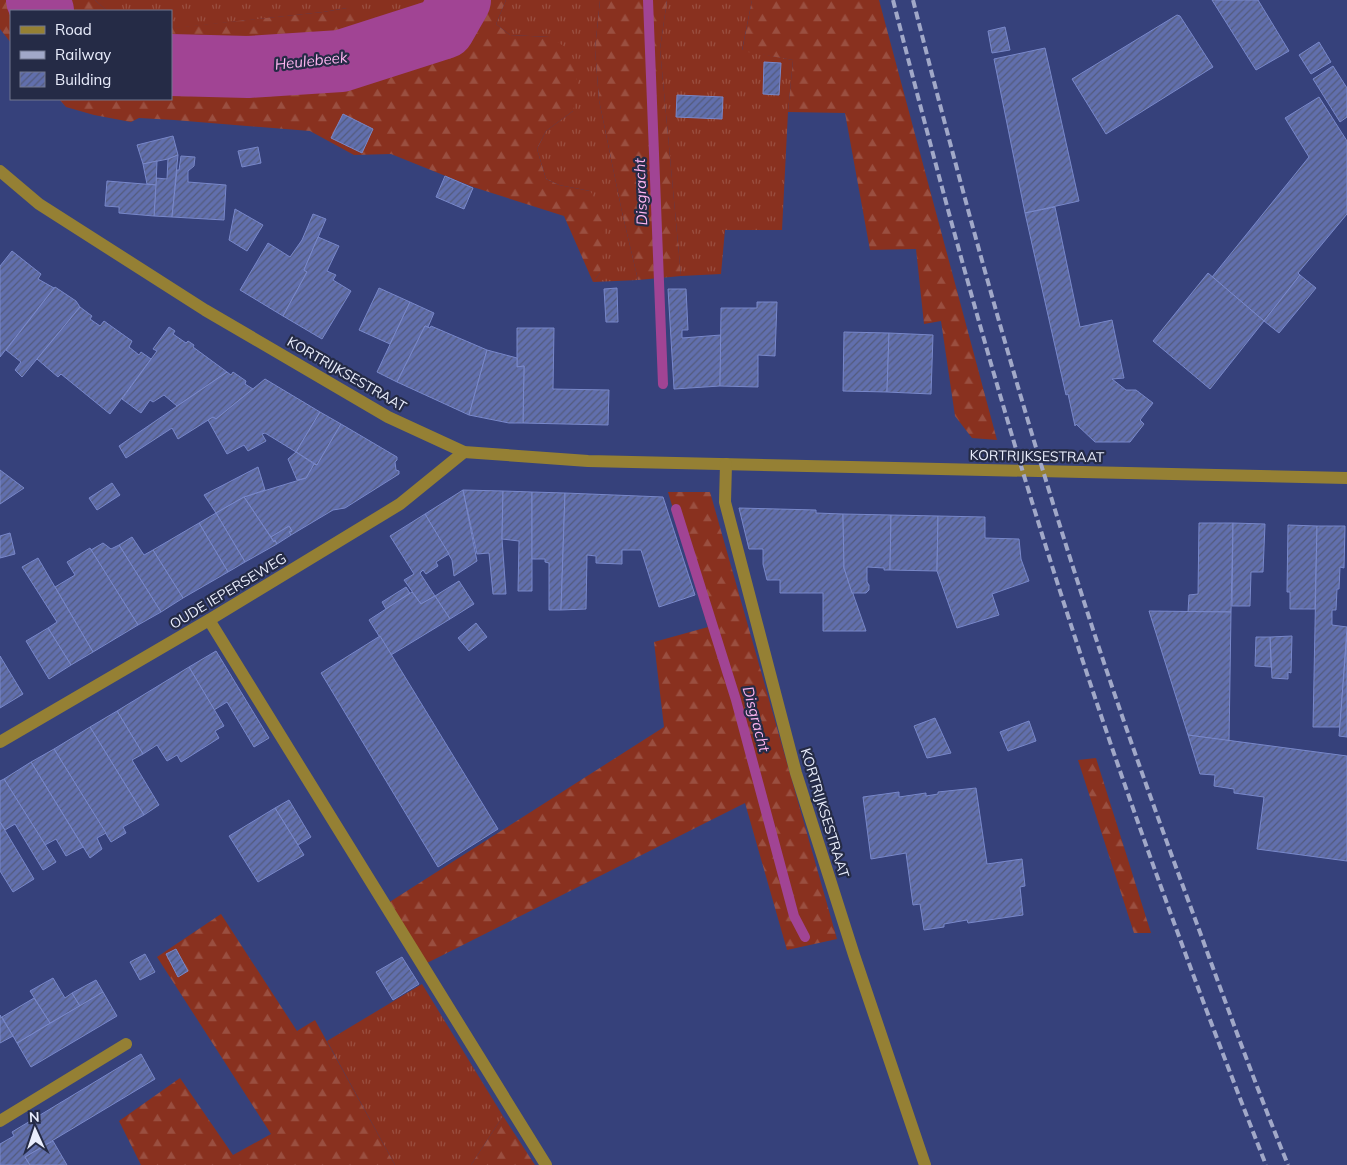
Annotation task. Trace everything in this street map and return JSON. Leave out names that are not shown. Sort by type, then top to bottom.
[{"type":"street","name":"KORTRIJKSESTRAAT","points":[[0,171],[40,204],[205,310],[388,417],[464,452],[588,460],[1347,478]]},
{"type":"street","name":"OUDE IEPERSEWEG","points":[[0,742],[209,620],[400,504],[464,452]]},
{"type":"street","name":"KORTRIJKSESTRAAT","points":[[726,464],[725,502],[796,773],[854,955],[925,1165]]},
{"type":"street","points":[[209,620],[546,1165]]},
{"type":"street","points":[[0,1122],[126,1044]]},
{"type":"green space","points":[[0,0],[24,0],[29,10],[10,10],[10,42],[0,29]]},
{"type":"green space","points":[[52,0],[95,0],[106,10],[57,10]]},
{"type":"green space","points":[[95,0],[447,0],[424,20],[377,42],[382,31],[347,8],[176,28],[172,28],[172,10],[106,10]]},
{"type":"green space","points":[[479,0],[506,0],[496,24],[510,35],[550,37],[568,49],[579,87],[573,111],[546,131],[537,149],[546,179],[559,185],[590,191],[604,211],[605,239],[600,273],[593,282],[564,216],[473,187],[391,154],[354,155],[310,131],[139,118],[131,122],[66,107],[60,100],[172,100],[172,78],[180,80],[269,81],[330,73],[399,55],[458,32],[472,14]]},
{"type":"green space","points":[[506,0],[600,0],[595,49],[599,100],[638,280],[593,282],[600,273],[590,191],[559,185],[546,179],[537,149],[546,131],[573,111],[550,37],[510,35],[496,24]]},
{"type":"green space","points":[[600,0],[667,0],[660,49],[681,276],[638,280],[599,100],[595,49]]},
{"type":"green space","points":[[667,0],[752,0],[742,50],[793,60],[788,112],[782,230],[725,230],[721,274],[681,276],[660,49]]},
{"type":"green space","points":[[752,0],[879,0],[997,440],[972,438],[955,416],[941,321],[924,324],[916,249],[870,250],[845,113],[788,112],[793,60],[742,51]]},
{"type":"green space","points":[[347,8],[360,9],[373,15],[382,31],[377,42],[300,58],[172,59],[172,28]]},
{"type":"green space","points":[[668,492],[710,492],[837,939],[787,950],[745,803],[425,964],[388,903],[664,727],[654,642],[708,627]]},
{"type":"green space","points":[[1096,758],[1151,933],[1134,933],[1078,760]]},
{"type":"green space","points":[[221,914],[297,1031],[315,1020],[395,1165],[141,1165],[119,1121],[180,1078],[233,1155],[271,1134],[157,957]]},
{"type":"green space","points":[[422,984],[503,1116],[471,1165],[395,1165],[327,1041]]},
{"type":"green space","points":[[503,1116],[535,1165],[471,1165]]},
{"type":"building","points":[[1212,0],[1258,0],[1289,51],[1256,70]]},
{"type":"building","points":[[1177,15],[1180,16],[1213,67],[1106,134],[1072,79]]},
{"type":"building","points":[[1005,27],[1010,50],[992,53],[988,31]]},
{"type":"building","points":[[1319,42],[1331,62],[1311,74],[1299,55]]},
{"type":"building","points":[[1045,48],[1079,201],[1025,213],[994,59]]},
{"type":"building","points":[[764,62],[781,63],[779,95],[763,94]]},
{"type":"building","points":[[1333,66],[1347,88],[1347,117],[1340,122],[1313,79]]},
{"type":"building","points":[[677,95],[723,97],[722,119],[676,117]]},
{"type":"building","points":[[1319,97],[1347,141],[1347,214],[1298,273],[1300,275],[1264,321],[1212,277],[1309,157],[1285,118]]},
{"type":"building","points":[[343,114],[373,129],[362,153],[331,138]]},
{"type":"building","points":[[173,136],[178,155],[143,164],[137,145]]},
{"type":"building","points":[[258,147],[261,163],[242,167],[238,151]]},
{"type":"building","points":[[178,155],[172,217],[154,216],[156,178],[167,179],[168,159]]},
{"type":"building","points":[[181,156],[195,157],[194,166],[188,171],[188,182],[226,185],[224,220],[172,217],[177,170],[179,170]]},
{"type":"building","points":[[157,161],[156,185],[147,184],[143,164]]},
{"type":"building","points":[[445,176],[473,188],[464,209],[436,197]]},
{"type":"building","points":[[107,181],[156,185],[154,216],[119,213],[119,207],[105,206]]},
{"type":"building","points":[[1055,207],[1080,327],[1112,320],[1124,378],[1112,379],[1126,390],[1136,390],[1153,403],[1140,420],[1144,424],[1130,442],[1095,442],[1076,424],[1075,426],[1068,394],[1066,395],[1025,213]]},
{"type":"building","points":[[235,209],[263,225],[247,251],[229,240]]},
{"type":"building","points":[[313,214],[326,219],[304,270],[307,272],[283,316],[240,290],[268,243],[290,257],[302,240]]},
{"type":"building","points":[[318,237],[339,246],[327,271],[336,275],[333,280],[351,291],[322,339],[283,316],[307,272],[304,270]]},
{"type":"building","points":[[12,251],[41,274],[38,279],[54,288],[0,357],[0,266]]},
{"type":"building","points":[[1208,273],[1264,321],[1210,389],[1153,341]]},
{"type":"building","points":[[1300,275],[1316,288],[1279,333],[1264,321]]},
{"type":"building","points":[[55,287],[76,301],[80,307],[22,377],[15,370],[21,362],[6,350]]},
{"type":"building","points":[[379,288],[410,302],[390,344],[359,330]]},
{"type":"building","points":[[617,288],[618,322],[606,322],[604,289]]},
{"type":"building","points":[[668,289],[686,289],[688,330],[682,330],[682,338],[721,335],[720,386],[674,389]]},
{"type":"building","points":[[410,302],[434,313],[428,327],[425,326],[397,382],[377,372]]},
{"type":"building","points":[[757,302],[777,302],[775,356],[758,355],[758,387],[720,386],[721,308],[757,308]]},
{"type":"building","points":[[80,307],[92,316],[90,319],[100,326],[104,321],[132,341],[129,347],[139,355],[141,352],[151,359],[110,414],[61,374],[58,377],[37,359]]},
{"type":"building","points":[[425,326],[430,328],[431,326],[487,350],[469,415],[397,382]]},
{"type":"building","points":[[169,327],[175,331],[173,334],[186,343],[188,341],[194,345],[193,347],[227,372],[177,406],[164,395],[153,402],[150,400],[141,413],[122,399],[157,351],[153,349]]},
{"type":"building","points":[[517,328],[554,328],[553,389],[609,390],[608,425],[523,423],[524,366],[517,367]]},
{"type":"building","points":[[844,332],[889,333],[887,392],[843,391]]},
{"type":"building","points":[[889,333],[933,335],[931,394],[887,392]]},
{"type":"building","points":[[487,350],[517,358],[517,367],[524,366],[523,423],[509,423],[469,415]]},
{"type":"building","points":[[227,372],[231,375],[233,372],[246,381],[245,384],[253,389],[216,419],[213,417],[178,439],[172,428],[126,458],[119,446]]},
{"type":"building","points":[[265,379],[320,412],[296,452],[265,433],[262,434],[266,441],[248,451],[244,445],[227,454],[208,420],[213,417],[216,419]]},
{"type":"building","points":[[320,412],[341,424],[317,465],[296,452]]},
{"type":"building","points":[[341,424],[397,457],[395,462],[396,470],[399,471],[399,474],[345,508],[333,510],[291,535],[289,532],[292,531],[289,526],[271,537],[244,497],[306,478],[314,464],[317,465]]},
{"type":"building","points":[[296,452],[314,464],[306,478],[297,480],[288,459]]},
{"type":"building","points":[[258,467],[265,490],[244,497],[216,513],[204,495]]},
{"type":"building","points":[[0,470],[24,488],[0,504]]},
{"type":"building","points":[[112,483],[120,495],[97,510],[89,498]]},
{"type":"building","points":[[463,490],[477,561],[454,576],[452,560],[425,514]]},
{"type":"building","points":[[463,490],[503,491],[502,539],[506,594],[493,594],[489,553],[477,554]]},
{"type":"building","points":[[503,491],[532,492],[532,591],[518,591],[519,541],[502,539]]},
{"type":"building","points":[[532,492],[565,493],[561,610],[549,610],[549,563],[545,562],[545,559],[532,559]]},
{"type":"building","points":[[565,493],[663,497],[695,595],[659,607],[641,550],[622,550],[622,564],[596,563],[596,556],[587,555],[586,609],[561,610]]},
{"type":"building","points":[[244,497],[277,544],[245,562],[216,513]]},
{"type":"building","points":[[739,508],[816,510],[816,513],[843,514],[844,568],[866,631],[823,631],[823,593],[780,593],[780,580],[767,580],[763,564],[763,549],[749,549]]},
{"type":"building","points":[[216,513],[245,562],[228,572],[199,523]]},
{"type":"building","points":[[425,514],[449,554],[436,562],[438,566],[426,574],[423,570],[420,573],[435,596],[421,604],[404,580],[414,574],[390,536]]},
{"type":"building","points":[[843,514],[891,515],[890,570],[867,567],[869,590],[866,593],[852,593],[844,568]]},
{"type":"building","points":[[891,515],[938,516],[937,571],[890,570]]},
{"type":"building","points":[[938,516],[985,517],[985,538],[1019,539],[1021,559],[1029,581],[992,594],[999,615],[957,628],[937,571]]},
{"type":"building","points":[[199,523],[228,572],[183,598],[153,550]]},
{"type":"building","points":[[1199,523],[1233,523],[1231,612],[1188,612],[1189,595],[1198,594]]},
{"type":"building","points":[[1233,523],[1265,524],[1263,572],[1251,572],[1250,606],[1232,606]]},
{"type":"building","points":[[1288,525],[1317,526],[1315,609],[1290,609],[1290,592],[1287,592]]},
{"type":"building","points":[[289,526],[292,531],[289,532],[291,535],[277,544],[275,540],[274,542],[271,537]]},
{"type":"building","points":[[1317,526],[1345,526],[1344,568],[1340,567],[1336,610],[1332,610],[1332,625],[1347,627],[1340,727],[1313,727]]},
{"type":"building","points":[[10,533],[15,554],[0,558],[0,536]]},
{"type":"building","points":[[132,537],[144,555],[153,550],[183,598],[161,612],[119,545]]},
{"type":"building","points":[[103,543],[111,549],[119,545],[161,612],[138,625],[91,550]]},
{"type":"building","points":[[90,548],[138,625],[93,652],[55,587],[75,575],[67,562]]},
{"type":"building","points":[[38,558],[93,652],[71,665],[48,628],[57,622],[22,567]]},
{"type":"building","points":[[459,581],[474,604],[450,619],[435,596]]},
{"type":"building","points":[[406,587],[410,593],[386,609],[382,602]]},
{"type":"building","points":[[412,592],[421,604],[435,596],[450,619],[391,655],[369,620]]},
{"type":"building","points":[[1149,611],[1231,612],[1229,741],[1188,735]]},
{"type":"building","points":[[476,623],[487,637],[469,651],[458,638]]},
{"type":"building","points":[[48,628],[71,665],[49,679],[26,641]]},
{"type":"building","points":[[1347,634],[1347,737],[1339,736]]},
{"type":"building","points":[[380,636],[498,829],[438,867],[321,673]]},
{"type":"building","points":[[1292,636],[1291,673],[1288,672],[1288,679],[1272,678],[1270,637]]},
{"type":"building","points":[[1256,637],[1270,637],[1271,667],[1255,666]]},
{"type":"building","points":[[216,651],[269,738],[254,747],[227,702],[214,710],[189,667]]},
{"type":"building","points":[[0,656],[23,694],[0,708]]},
{"type":"building","points":[[189,667],[224,726],[215,731],[219,738],[181,762],[177,755],[167,761],[157,745],[143,754],[117,711]]},
{"type":"building","points":[[117,711],[143,754],[132,760],[159,805],[144,815],[90,727]]},
{"type":"building","points":[[935,718],[951,753],[927,758],[914,726]]},
{"type":"building","points":[[1029,721],[1036,741],[1008,751],[1000,732]]},
{"type":"building","points":[[90,727],[144,815],[123,827],[126,833],[111,842],[54,749]]},
{"type":"building","points":[[1188,735],[1347,756],[1347,861],[1257,849],[1264,797],[1234,793],[1234,789],[1214,786],[1215,775],[1200,774]]},
{"type":"building","points":[[54,749],[106,833],[97,838],[102,849],[90,858],[31,762]]},
{"type":"building","points":[[31,762],[83,847],[66,856],[56,839],[45,845],[4,779]]},
{"type":"building","points":[[4,779],[56,862],[43,870],[15,824],[5,830],[0,822],[0,781]]},
{"type":"building","points":[[976,788],[987,864],[1022,859],[1025,886],[1020,887],[1023,915],[968,923],[967,920],[944,924],[944,927],[924,930],[920,904],[913,905],[906,853],[871,859],[863,797],[899,792],[899,797],[926,793],[926,796],[938,794],[938,792]]},
{"type":"building","points":[[289,800],[311,837],[298,845],[275,808]]},
{"type":"building","points":[[275,808],[304,855],[258,882],[229,836]]},
{"type":"building","points":[[0,822],[34,879],[13,892],[0,871]]},
{"type":"building","points":[[176,949],[188,971],[178,977],[166,954]]},
{"type":"building","points":[[145,954],[155,972],[140,980],[130,962]]},
{"type":"building","points":[[402,957],[419,984],[393,1000],[376,972]]},
{"type":"building","points":[[53,978],[65,998],[72,993],[80,1006],[50,1023],[30,991]]},
{"type":"building","points":[[96,980],[103,992],[80,1006],[72,993]]},
{"type":"building","points":[[103,992],[117,1016],[31,1067],[17,1043]]},
{"type":"building","points":[[34,998],[50,1023],[17,1043],[2,1017]]},
{"type":"building","points":[[0,1015],[13,1036],[0,1043]]},
{"type":"building","points":[[141,1054],[155,1079],[25,1157],[30,1165],[0,1165],[0,1144],[14,1136],[12,1132]]},
{"type":"building","points":[[53,1141],[67,1165],[30,1165],[25,1157]]},
{"type":"waterway","name":"Heulebeek","points":[[37,0],[42,10]]},
{"type":"waterway","name":"Heulebeek","points":[[172,65],[248,67],[341,61],[444,28],[460,0]]},
{"type":"waterway","name":"Disgracht","points":[[648,0],[663,384]]},
{"type":"waterway","name":"Disgracht","points":[[676,509],[736,700],[794,916],[805,937]]},
{"type":"railway","points":[[893,0],[971,293],[1022,469],[1077,645],[1168,906],[1266,1165]]},
{"type":"railway","points":[[913,0],[951,148],[1012,368],[1093,630],[1169,848],[1243,1050],[1288,1165]]}]
